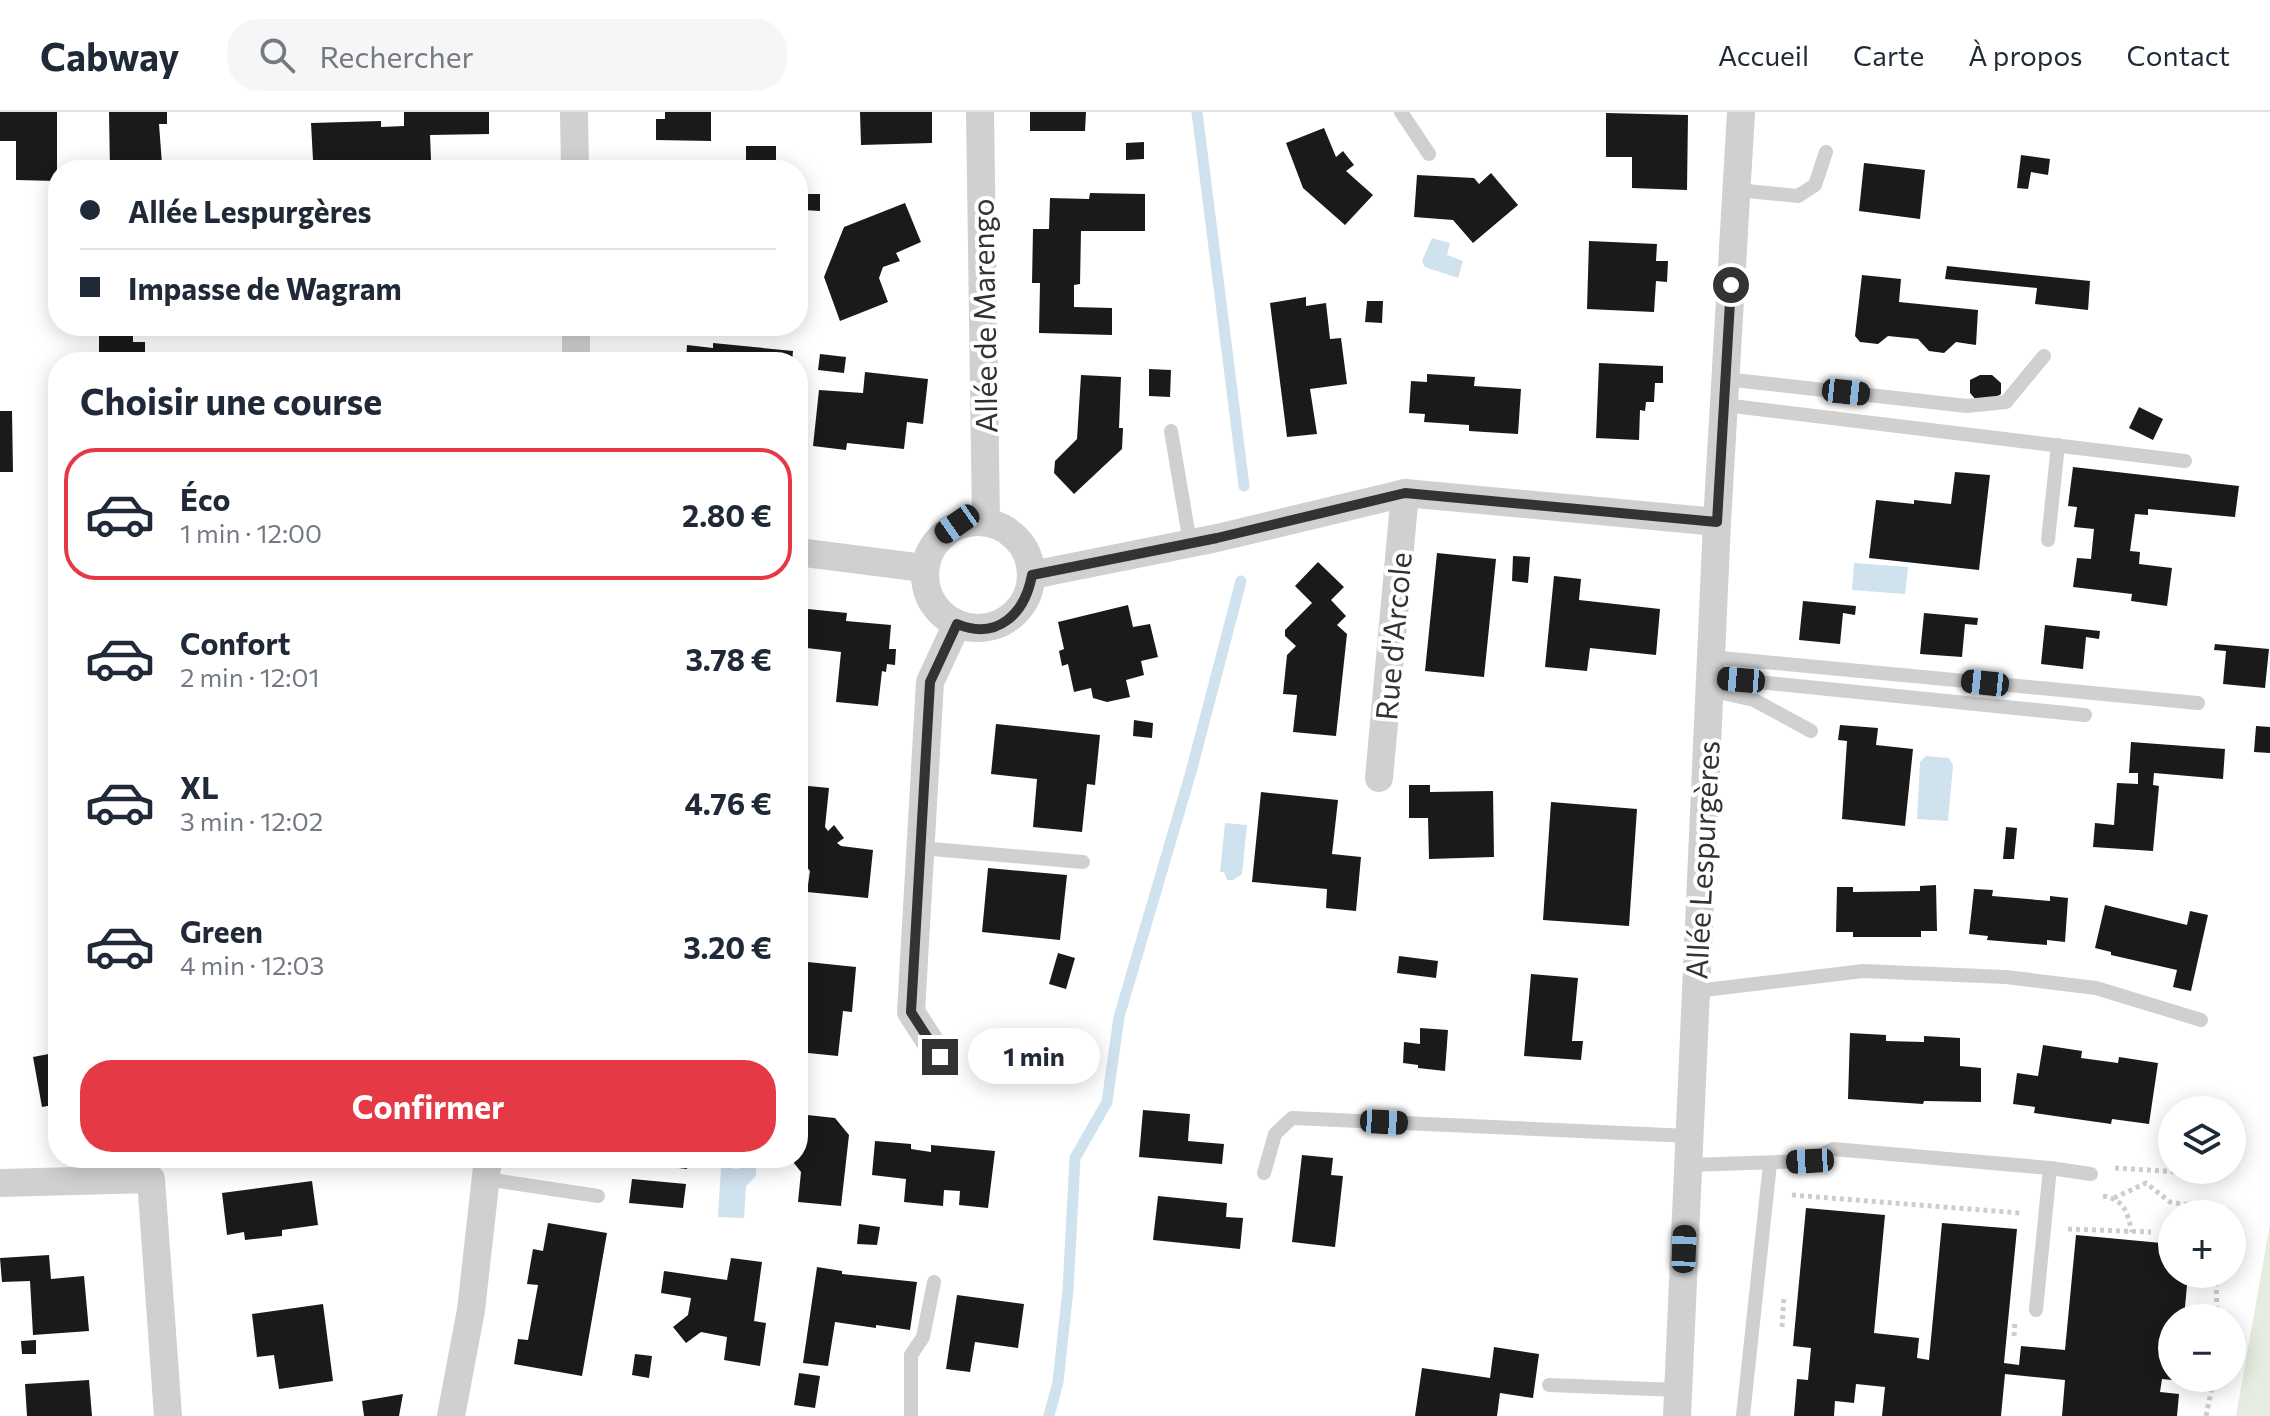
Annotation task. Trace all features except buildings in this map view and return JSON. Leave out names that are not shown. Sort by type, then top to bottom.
[{"type":"street","points":[[574,112],[575,160]]},
{"type":"street","name":"Allée de Marengo","points":[[980,112],[986,521]]},
{"type":"street","name":"Allée Lespurgères","points":[[1677,1403],[1717,522],[1741,112]]},
{"type":"street","points":[[1032,575],[1204,541],[1405,493],[1717,522]]},
{"type":"street","name":"Rue d'Arcole","points":[[1379,778],[1405,493]]},
{"type":"street","points":[[986,521],[1013,533],[1027,551],[1032,575],[1028,597],[1015,615],[993,627],[969,629],[957,624],[930,601],[923,568],[938,538],[957,524],[986,521]]},
{"type":"street","points":[[808,553],[923,568]]},
{"type":"street","points":[[940,1057],[911,1012],[930,682],[957,624]]},
{"type":"street","points":[[451,1416],[471,1310],[487,1169]]},
{"type":"street","points":[[0,1183],[151,1179],[168,1416]]},
{"type":"lane","points":[[1401,112],[1429,154]]},
{"type":"lane","points":[[1737,190],[1798,196],[1815,185],[1826,152]]},
{"type":"lane","points":[[1725,392],[1967,406],[2006,402],[2044,356]]},
{"type":"lane","points":[[1725,392],[2058,445],[2185,461]]},
{"type":"lane","points":[[1171,431],[1204,541]]},
{"type":"lane","points":[[2048,540],[2058,445]]},
{"type":"lane","points":[[1710,675],[2198,703]]},
{"type":"lane","points":[[1710,675],[2085,715]]},
{"type":"lane","points":[[1710,675],[1811,731]]},
{"type":"lane","points":[[920,848],[1083,862]]},
{"type":"lane","points":[[1696,991],[1863,971],[2006,977],[2096,988],[2201,1020]]},
{"type":"lane","points":[[1264,1173],[1275,1134],[1292,1118],[1689,1136]]},
{"type":"lane","points":[[1688,1165],[1810,1161],[1833,1149],[2091,1174]]},
{"type":"lane","points":[[1743,1416],[1770,1164]]},
{"type":"lane","points":[[2036,1310],[2050,1168]]},
{"type":"lane","points":[[487,1169],[598,1196]]},
{"type":"lane","points":[[911,1416],[911,1355],[923,1337],[934,1282]]},
{"type":"lane","points":[[1549,1385],[1677,1403]]},
{"type":"path","points":[[2132,1232],[2126,1208],[2114,1198],[2087,1193],[2093,1166],[2158,1170]]},
{"type":"path","points":[[2114,1198],[2146,1183],[2167,1200]]},
{"type":"path","points":[[1791,1209],[1792,1194],[2029,1214],[2027,1227],[2151,1232]]},
{"type":"path","points":[[1782,1327],[1785,1283]]},
{"type":"path","points":[[2014,1336],[2016,1320]]},
{"type":"path","points":[[2206,1416],[2211,1392]]},
{"type":"shaded area","points":[[2270,1224],[2270,1416],[2236,1416],[2240,1392],[2246,1392],[2246,1360]]},
{"type":"water","points":[[1432,238],[1450,243],[1447,255],[1463,261],[1458,278],[1425,267],[1422,261]]},
{"type":"water","points":[[1854,563],[1908,567],[1905,594],[1852,590]]},
{"type":"water","points":[[1926,756],[1949,758],[1953,765],[1948,821],[1917,819],[1920,762]]},
{"type":"water","points":[[1225,823],[1247,825],[1242,874],[1233,880],[1227,880],[1224,872],[1220,872]]},
{"type":"water","points":[[721,1168],[756,1168],[756,1176],[746,1186],[744,1218],[718,1217]]},
{"type":"waterway","points":[[1197,112],[1244,486]]},
{"type":"waterway","points":[[1049,1416],[1058,1382],[1068,1290],[1075,1158],[1107,1102],[1119,1017],[1191,772],[1241,581]]},
{"type":"route","points":[[940,1057],[911,1012],[930,682],[957,624],[969,629],[993,627],[1015,615],[1028,597],[1032,575],[1217,538],[1405,493],[1717,522],[1731,285]]}]
